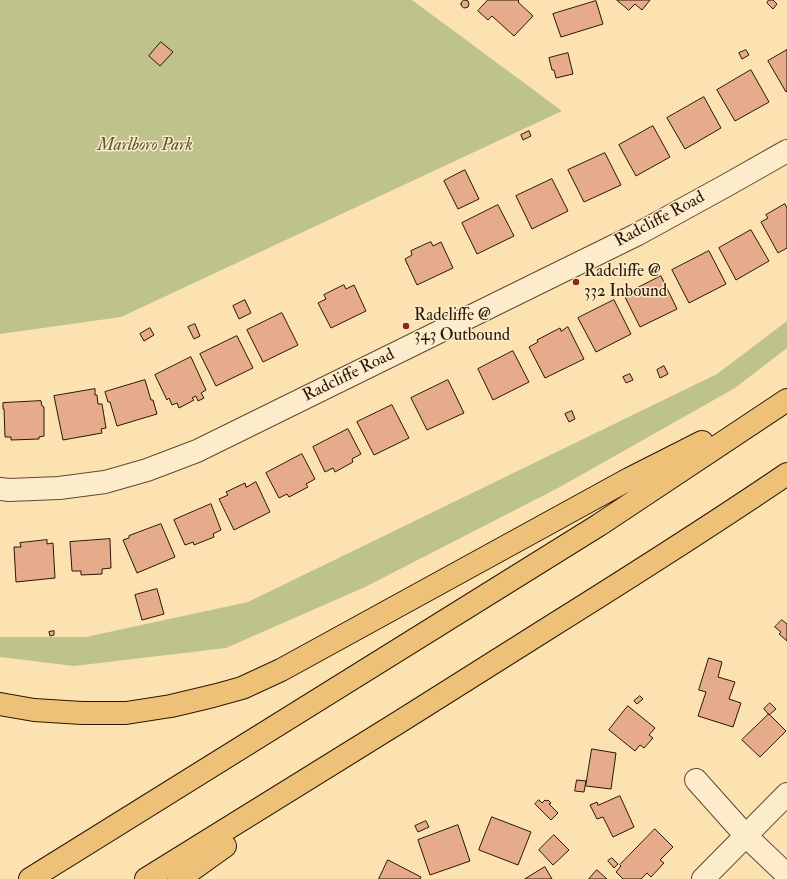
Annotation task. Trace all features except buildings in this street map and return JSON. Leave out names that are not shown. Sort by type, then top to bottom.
[{"type":"highway","points":[[0,704],[34,710],[82,713],[126,713],[171,706],[242,688],[281,670],[629,479],[787,399]]},
{"type":"highway","points":[[30,879],[599,525],[787,399]]},
{"type":"highway","points":[[146,879],[370,742],[756,496],[787,474]]},
{"type":"highway","points":[[179,879],[370,742]]},
{"type":"street","name":"Radcliffe Road","points":[[0,490],[59,488],[105,482],[147,470],[196,451],[636,234],[787,151]]},
{"type":"street","points":[[696,780],[746,836],[787,874]]},
{"type":"street","points":[[703,879],[787,794]]},
{"type":"green space","name":"Marlboro Park","points":[[0,0],[412,0],[562,111],[121,317],[0,334]]},
{"type":"green space","points":[[787,321],[787,348],[735,388],[558,488],[365,587],[226,648],[74,666],[0,657],[0,637],[86,637],[248,602],[717,374]]},
{"type":"place","name":"Radcliffe @ 332 Inbound","points":[[576,282]]},
{"type":"place","name":"Radcliffe @ 343 Outbound","points":[[406,326]]}]
